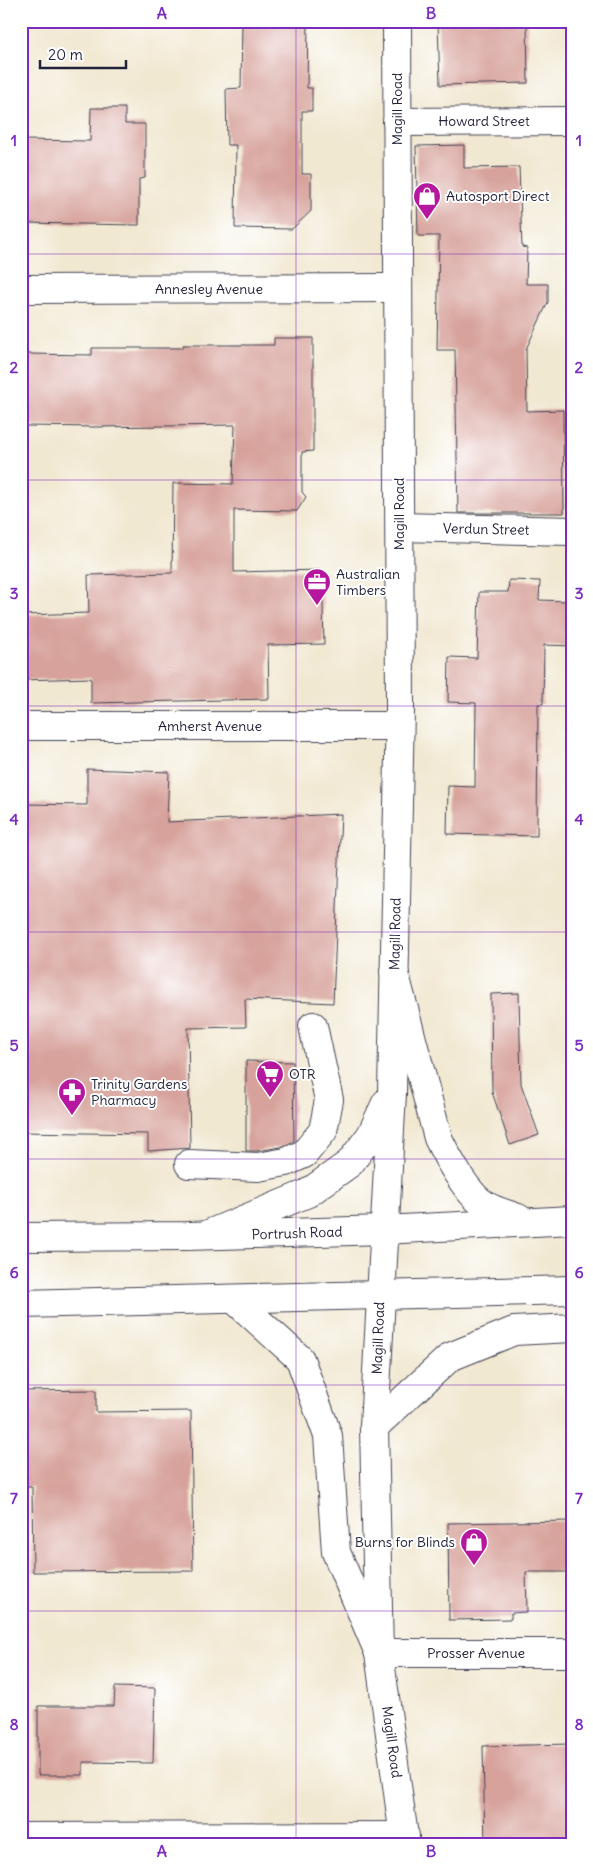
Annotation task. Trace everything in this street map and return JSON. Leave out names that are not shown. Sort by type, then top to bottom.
[{"type":"main road","name":"Magill Road","points":[[397,21],[397,288],[400,528],[399,726],[392,1093],[374,1427],[379,1652],[405,1840]]},
{"type":"main road","name":"Howard Street","points":[[397,122],[572,120]]},
{"type":"main road","name":"Annesley Avenue","points":[[21,289],[397,288]]},
{"type":"main road","name":"Verdun Street","points":[[400,528],[572,530]]},
{"type":"main road","name":"Amherst Avenue","points":[[21,726],[399,726]]},
{"type":"main road","points":[[394,971],[438,1138],[447,1158],[466,1186],[484,1205],[527,1221]]},
{"type":"main road","points":[[189,1164],[258,1166],[286,1162],[304,1154],[323,1131],[329,1100],[313,1026]]},
{"type":"main road","points":[[206,1235],[308,1194],[350,1164],[371,1135],[392,1093]]},
{"type":"main road","name":"Portrush Road","points":[[21,1237],[206,1235],[384,1230],[572,1220]]},
{"type":"main road","points":[[21,1304],[572,1290]]},
{"type":"main road","points":[[235,1300],[300,1359],[328,1436],[336,1552],[379,1652]]},
{"type":"main road","points":[[374,1427],[450,1357],[514,1331],[572,1328]]},
{"type":"main road","name":"Prosser Avenue","points":[[379,1652],[572,1653]]},
{"type":"main road","points":[[21,1837],[405,1840]]},
{"type":"building","points":[[242,21],[308,21],[307,88],[312,88],[312,111],[302,111],[302,174],[311,174],[311,211],[292,229],[235,228],[236,145],[227,145],[226,89],[241,88]]},
{"type":"building","points":[[527,21],[528,83],[440,85],[438,22]]},
{"type":"building","points":[[91,108],[125,108],[125,124],[145,124],[145,178],[139,179],[139,225],[21,223],[21,140],[90,141]]},
{"type":"building","points":[[464,145],[464,168],[519,167],[522,247],[527,248],[526,284],[548,284],[548,302],[526,349],[527,411],[563,410],[564,513],[458,513],[455,350],[437,350],[439,236],[418,236],[416,146]]},
{"type":"building","points":[[274,338],[313,338],[313,451],[302,452],[302,492],[306,497],[297,511],[234,510],[234,572],[322,570],[324,644],[268,645],[269,699],[91,703],[91,678],[21,680],[21,615],[89,613],[88,575],[172,573],[173,483],[233,484],[235,425],[26,426],[27,354],[92,355],[92,348],[274,345]]},
{"type":"building","points":[[509,580],[540,581],[539,600],[567,601],[566,613],[572,613],[572,646],[544,645],[543,704],[538,704],[537,836],[447,834],[448,786],[475,787],[476,703],[448,702],[449,657],[477,658],[479,592],[508,592]]},
{"type":"building","points":[[87,769],[169,772],[167,822],[341,814],[333,1003],[245,999],[246,1027],[188,1028],[190,1148],[148,1151],[148,1134],[21,1132],[21,804],[87,805]]},
{"type":"building","points":[[519,993],[521,1084],[539,1135],[510,1145],[492,1092],[491,994]]},
{"type":"building","name":"OTR","points":[[246,1061],[293,1062],[294,1141],[281,1147],[246,1151]]},
{"type":"building","points":[[96,1390],[96,1412],[191,1411],[193,1571],[33,1572],[32,1487],[21,1487],[21,1391]]},
{"type":"building","points":[[572,1521],[572,1572],[526,1572],[527,1612],[511,1613],[511,1619],[449,1620],[448,1523]]},
{"type":"building","points":[[115,1687],[155,1688],[153,1763],[83,1762],[83,1775],[38,1775],[38,1706],[114,1706]]},
{"type":"building","points":[[572,1744],[572,1844],[485,1844],[483,1746]]},
{"type":"place","name":"Autosport Direct","points":[[427,220]]},
{"type":"place","name":"Australian Timbers","points":[[317,606]]},
{"type":"place","name":"OTR","points":[[270,1098]]},
{"type":"place","name":"Trinity Gardens Pharmacy","points":[[72,1116]]},
{"type":"place","name":"Burns for Blinds","points":[[474,1566]]}]
